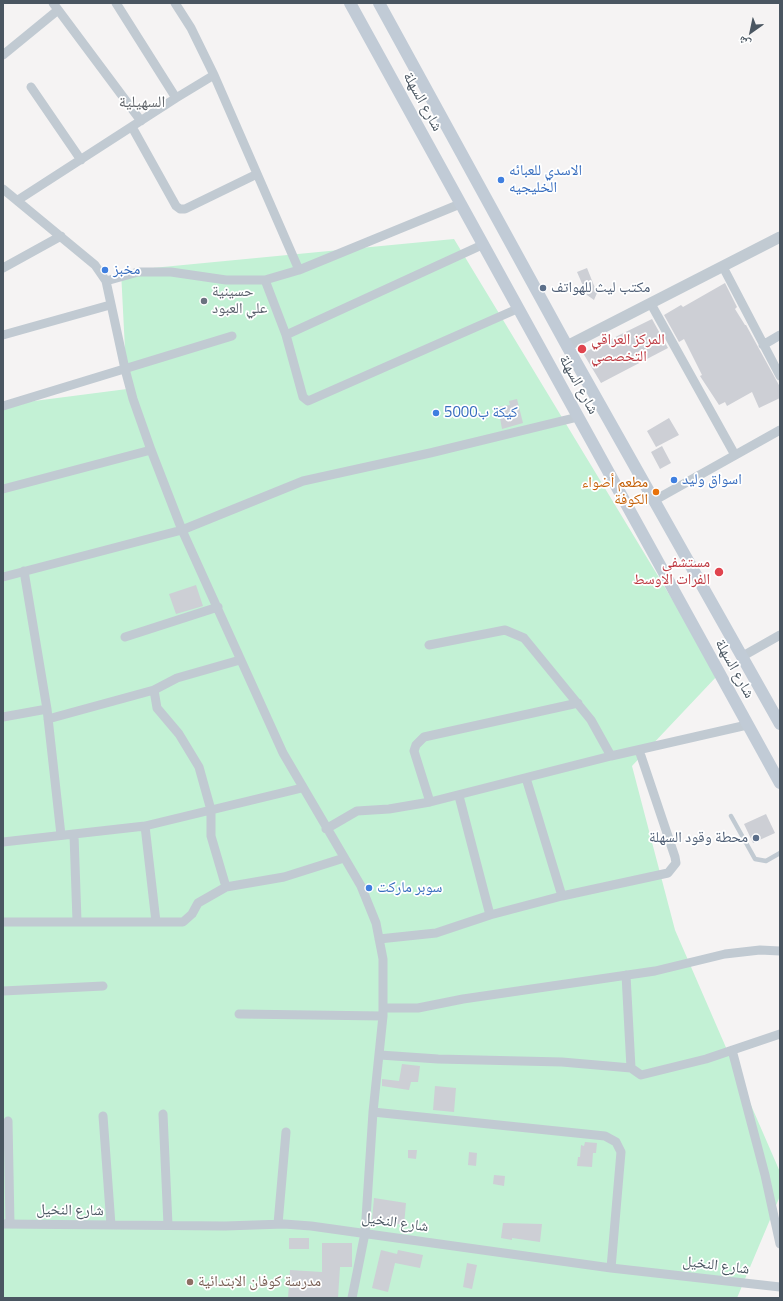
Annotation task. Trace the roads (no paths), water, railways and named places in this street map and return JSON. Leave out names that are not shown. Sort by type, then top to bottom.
[{"type":"main road","name":"شارع السهلة","points":[[350,3],[517,309],[780,783]]},
{"type":"main road","name":"شارع السهلة","points":[[380,3],[567,346],[780,724]]},
{"type":"street","points":[[116,3],[176,98]]},
{"type":"street","points":[[175,3],[191,28],[214,76],[299,270]]},
{"type":"street","points":[[3,55],[55,6],[141,121]]},
{"type":"street","points":[[18,200],[176,98],[214,76]]},
{"type":"street","points":[[30,87],[81,160]]},
{"type":"street","points":[[132,127],[176,206],[180,209],[185,209],[257,174]]},
{"type":"street","points":[[3,189],[95,265],[106,281],[124,369],[151,450],[182,530],[283,753],[326,829],[361,886],[376,923],[383,959],[383,1012],[380,1055],[373,1112],[365,1233],[352,1298]]},
{"type":"street","points":[[106,281],[138,272],[171,272],[226,280],[265,280],[299,270],[460,204]]},
{"type":"street","points":[[3,268],[61,236]]},
{"type":"street","points":[[567,346],[723,268],[780,237]]},
{"type":"street","points":[[286,335],[482,245]]},
{"type":"street","points":[[723,268],[780,376]]},
{"type":"street","points":[[265,280],[286,335],[303,397],[308,401],[517,309]]},
{"type":"street","points":[[651,304],[735,455]]},
{"type":"street","points":[[3,335],[110,305]]},
{"type":"street","points":[[763,345],[780,335]]},
{"type":"street","points":[[3,406],[232,336]]},
{"type":"street","points":[[3,577],[182,530],[303,481],[430,453],[578,417]]},
{"type":"street","points":[[655,500],[780,430]]},
{"type":"street","points":[[3,489],[151,450]]},
{"type":"street","points":[[24,571],[47,709],[61,835]]},
{"type":"street","points":[[125,637],[218,607]]},
{"type":"street","points":[[429,645],[505,630],[524,638],[591,720],[611,756]]},
{"type":"street","points":[[743,656],[780,635]]},
{"type":"street","points":[[48,719],[154,690],[177,678],[240,660]]},
{"type":"street","points":[[154,690],[157,708],[179,734],[199,767],[211,810],[211,836],[226,887]]},
{"type":"street","points":[[430,802],[414,751],[416,745],[424,737],[578,703]]},
{"type":"street","points":[[3,717],[47,709]]},
{"type":"street","points":[[326,829],[357,811],[389,809],[459,796],[611,756],[747,725]]},
{"type":"street","points":[[380,939],[436,933],[490,915],[562,896],[668,873],[676,863],[639,750]]},
{"type":"street","points":[[526,778],[562,896]]},
{"type":"street","points":[[3,842],[145,826],[302,788]]},
{"type":"street","points":[[459,796],[490,915]]},
{"type":"street","points":[[145,826],[156,922]]},
{"type":"street","points":[[74,835],[77,921]]},
{"type":"street","points":[[3,922],[183,922],[192,914],[198,903],[226,887],[284,877],[344,858]]},
{"type":"street","points":[[239,1014],[383,1012],[418,1008],[463,999],[626,975],[677,966],[725,954],[760,950],[780,951]]},
{"type":"street","points":[[626,975],[631,1068]]},
{"type":"street","points":[[3,992],[103,986]]},
{"type":"street","points":[[380,1055],[438,1059],[562,1062],[631,1068],[641,1075],[706,1060],[780,1034]]},
{"type":"street","points":[[732,1050],[765,1175],[780,1244]]},
{"type":"street","points":[[373,1112],[605,1136],[616,1142],[621,1152],[611,1268]]},
{"type":"street","points":[[163,1114],[168,1225]]},
{"type":"street","points":[[103,1116],[112,1225]]},
{"type":"street","points":[[6,1224],[8,1121]]},
{"type":"street","points":[[278,1224],[286,1132]]},
{"type":"street","name":"شارع النخيل","points":[[6,1224],[278,1224],[311,1226],[611,1268],[780,1287]]},
{"type":"lane","points":[[731,816],[754,859],[766,861],[780,853]]},
{"type":"place","name":"الاسدي للعبائه الخليجيه","points":[[501,180]]},
{"type":"place","name":"مخبز","points":[[105,270]]},
{"type":"place","name":"مكتب ليث للهواتف","points":[[543,288]]},
{"type":"place","name":"حسينية علي العبود","points":[[204,301]]},
{"type":"place","name":"المركز العراقي التخصصي","points":[[582,349]]},
{"type":"place","name":"كيكة ب5000","points":[[436,413]]},
{"type":"place","name":"اسواق وليد","points":[[674,480]]},
{"type":"place","name":"مطعم أضواء الكوفة","points":[[656,492]]},
{"type":"place","name":"مستشفى الفرات الاوسط","points":[[719,572]]},
{"type":"place","name":"محطة وقود السهلة","points":[[756,838]]},
{"type":"place","name":"سوبر ماركت","points":[[369,888]]},
{"type":"place","name":"مدرسة كوفان الابتدائية","points":[[190,1282]]},
{"type":"district","name":"السهيلية","points":[[142,103]]}]
